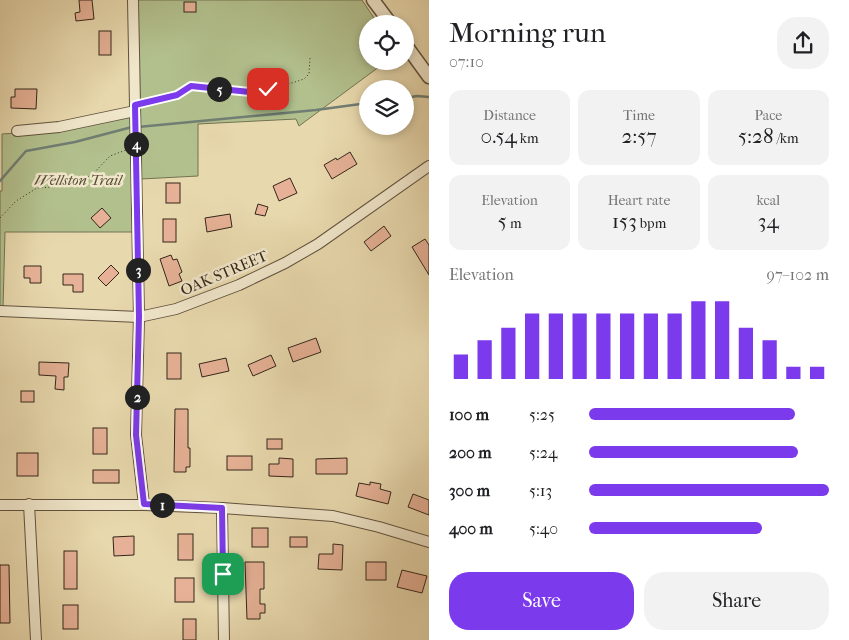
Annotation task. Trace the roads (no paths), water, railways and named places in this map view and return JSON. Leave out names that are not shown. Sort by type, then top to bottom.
[{"type":"street","points":[[133,0],[139,317],[136,435],[144,504]]},
{"type":"street","points":[[373,0],[384,15]]},
{"type":"street","points":[[414,56],[429,77]]},
{"type":"street","points":[[17,131],[59,127],[135,111]]},
{"type":"street","name":"OAK STREET","points":[[0,311],[139,317],[176,309],[239,285],[285,264],[318,244],[429,166]]},
{"type":"street","points":[[29,504],[36,640]]},
{"type":"street","points":[[0,505],[144,504],[333,516],[429,542]]},
{"type":"street","points":[[222,508],[224,640]]},
{"type":"waterway","points":[[414,96],[429,97]]},
{"type":"waterway","points":[[138,127],[359,104]]},
{"type":"waterway","points":[[0,181],[26,151],[75,142],[132,127]]},
{"type":"park label","name":"Wellston Trail","points":[[78,180]]}]
